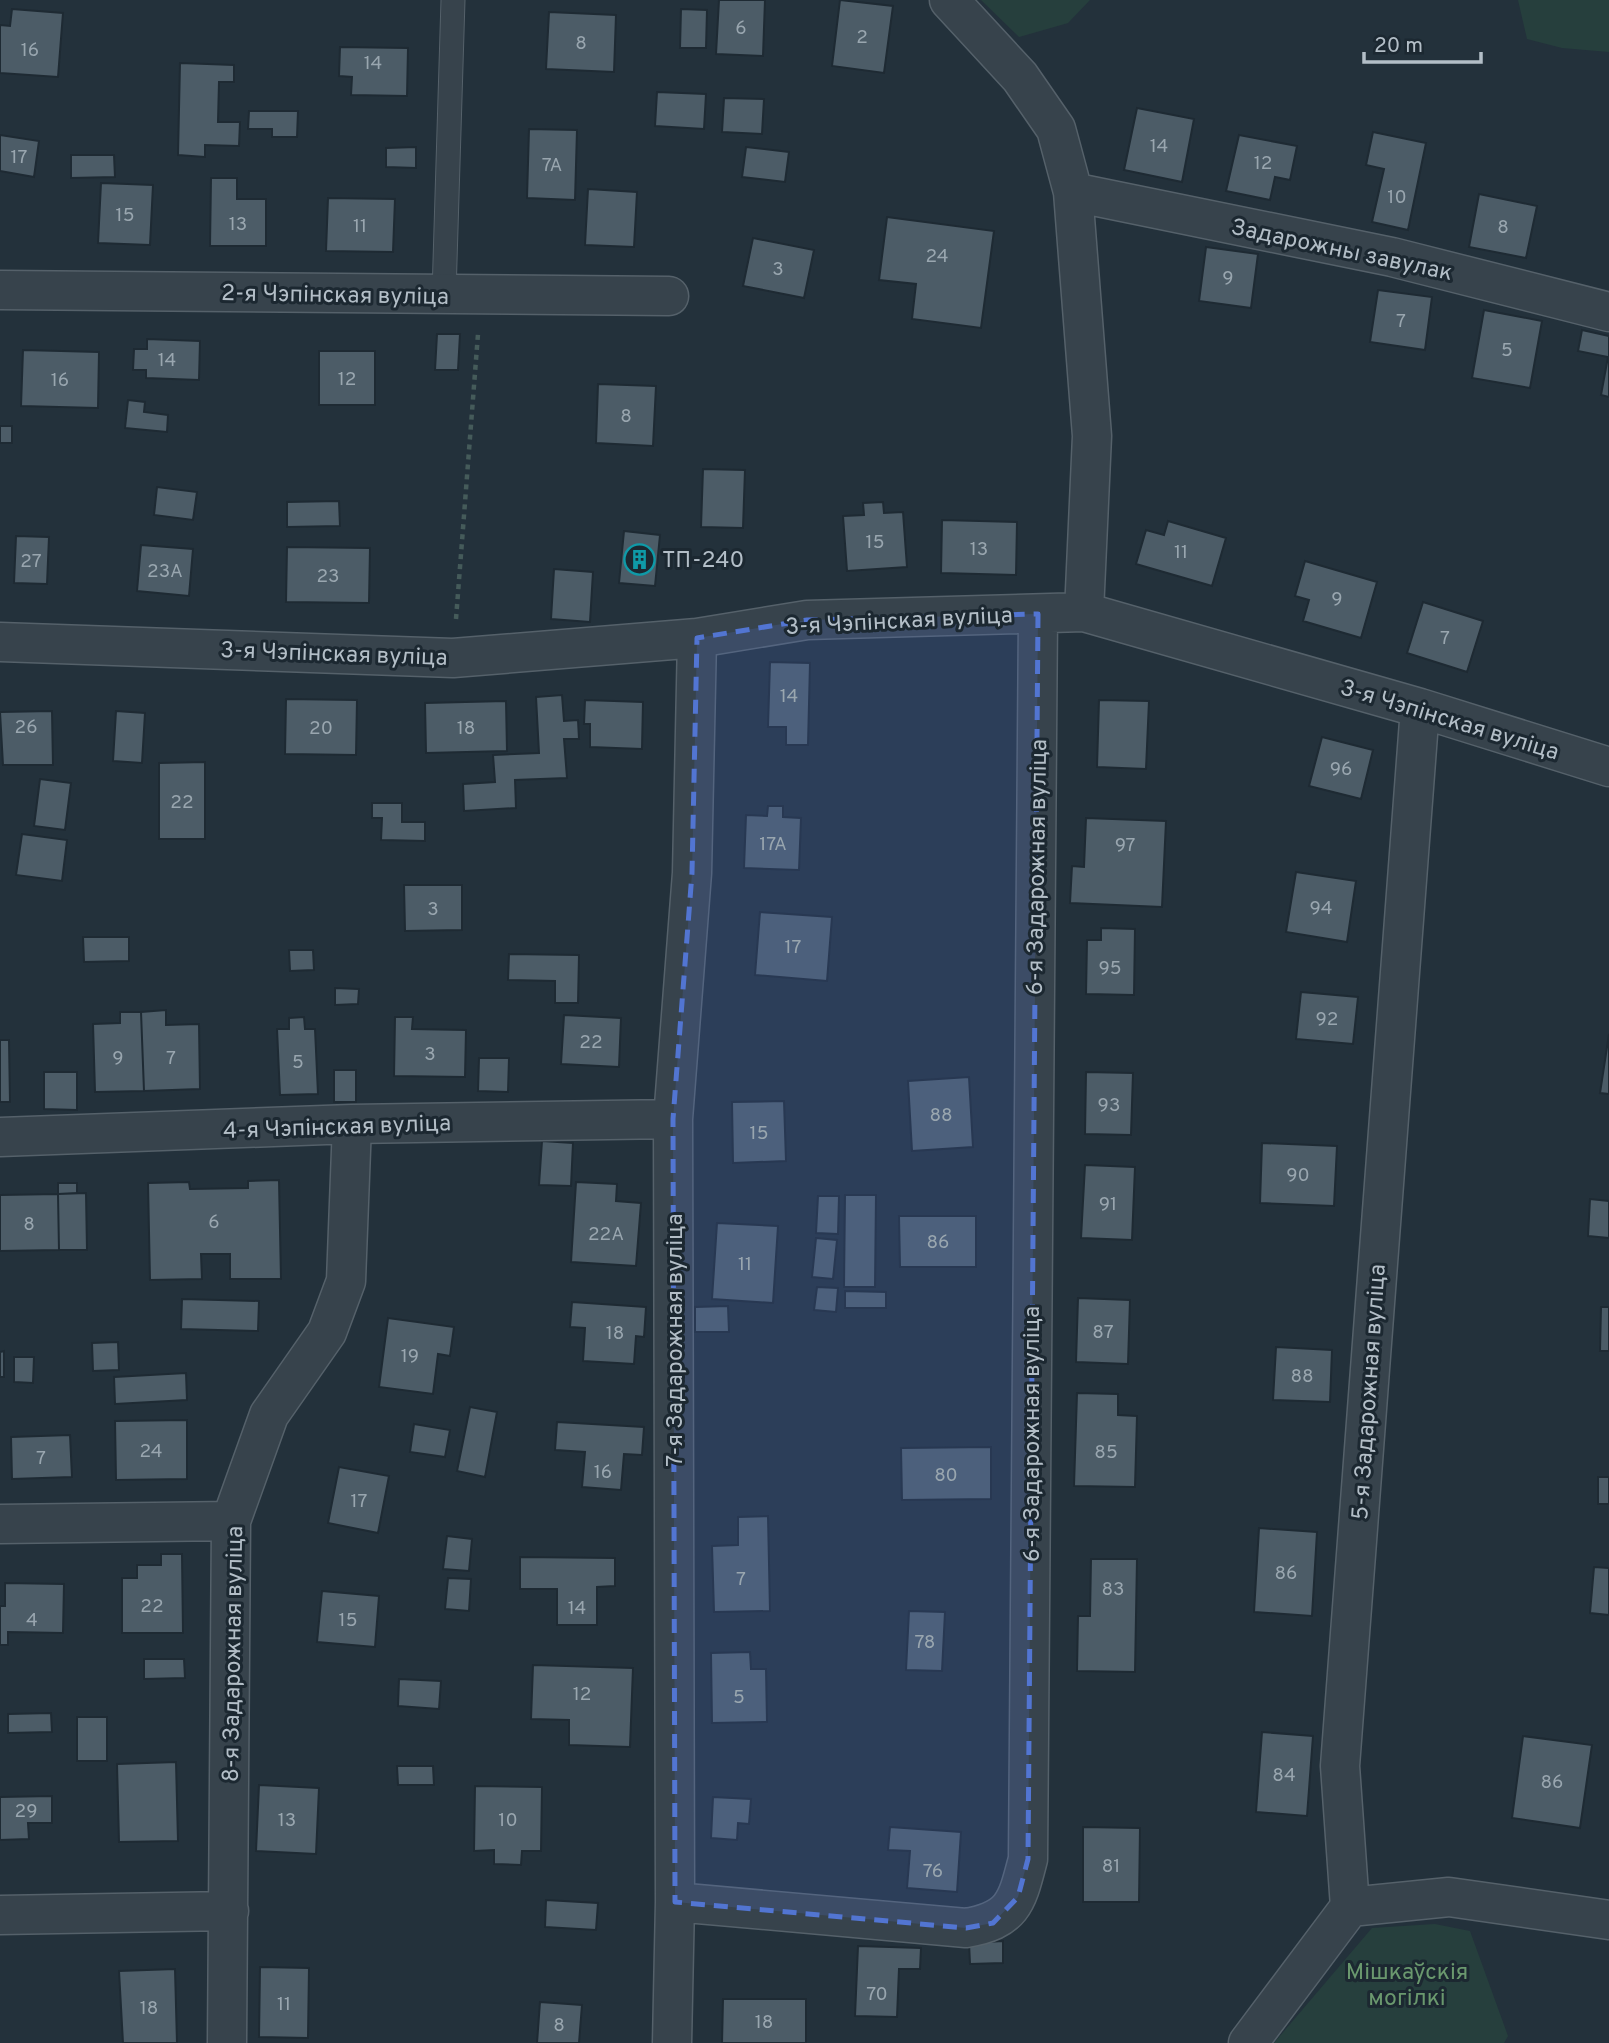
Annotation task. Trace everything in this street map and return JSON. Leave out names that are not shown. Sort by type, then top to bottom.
[{"type":"street","points":[[949,0],[1020,78],[1056,128],[1073,192],[1092,436],[1084,612]]},
{"type":"street","name":"Задарожны завулак","points":[[1073,192],[1392,257],[1609,312]]},
{"type":"street","name":"2-я Чэпінская вуліца","points":[[0,290],[670,296]]},
{"type":"street","name":"3-я Чэпінская вуліца","points":[[0,642],[453,658],[697,638],[807,620],[1084,612],[1420,708],[1609,767]]},
{"type":"street","name":"6-я Задарожная вуліца","points":[[675,1902],[966,1928],[993,1923],[1018,1897],[1027,1858],[1038,614]]},
{"type":"street","name":"7-я Задарожная вуліца","points":[[672,2043],[675,1902],[673,1119],[692,873],[697,638]]},
{"type":"street","name":"5-я Задарожная вуліца","points":[[1350,1906],[1340,1766],[1420,708]]},
{"type":"street","name":"4-я Чэпінская вуліца","points":[[0,1137],[352,1124],[673,1119]]},
{"type":"street","name":"8-я Задарожная вуліца","points":[[227,2043],[231,1521],[269,1415],[327,1332],[346,1281],[352,1124]]},
{"type":"street","points":[[0,1524],[231,1521]]},
{"type":"street","points":[[1248,2043],[1350,1906],[1449,1897],[1609,1920]]},
{"type":"street","points":[[0,1916],[229,1911]]},
{"type":"lane","points":[[453,0],[463,295]]},
{"type":"path","points":[[453,658],[463,295]]},
{"type":"highlighted area","points":[[1038,614],[1028,1859],[1018,1897],[993,1923],[966,1928],[675,1902],[673,1119],[692,873],[697,638],[807,620]]},
{"type":"green space","points":[[981,0],[1090,0],[1068,23],[1019,37]]},
{"type":"green space","points":[[1518,0],[1609,0],[1609,52],[1562,48],[1527,39]]},
{"type":"green space","name":"Мішкаўскія могілкі","points":[[1435,1924],[1470,1931],[1508,2036],[1504,2043],[1274,2043],[1372,1928]]},
{"type":"building","points":[[719,0],[765,0],[763,56],[716,54]]},
{"type":"building","points":[[840,0],[893,6],[884,73],[832,66]]},
{"type":"building","points":[[12,9],[63,13],[58,77],[0,73],[0,25],[10,26]]},
{"type":"building","points":[[681,9],[707,10],[706,48],[680,48]]},
{"type":"building","points":[[549,12],[616,15],[614,72],[546,69]]},
{"type":"building","points":[[340,47],[408,48],[407,96],[351,95],[352,77],[339,76]]},
{"type":"building","points":[[180,63],[234,65],[234,82],[219,82],[218,122],[240,122],[239,146],[205,145],[205,157],[178,155]]},
{"type":"building","points":[[657,92],[706,94],[704,129],[655,126]]},
{"type":"building","points":[[724,98],[764,99],[762,134],[722,132]]},
{"type":"building","points":[[1137,108],[1194,119],[1182,182],[1124,170]]},
{"type":"building","points":[[249,111],[298,111],[297,137],[272,137],[272,129],[248,129]]},
{"type":"building","points":[[529,129],[577,130],[575,200],[527,198]]},
{"type":"building","points":[[1373,132],[1426,143],[1408,230],[1372,222],[1384,169],[1366,165]]},
{"type":"building","points":[[0,135],[39,141],[34,177],[0,171]]},
{"type":"building","points":[[1239,135],[1297,146],[1290,180],[1275,177],[1270,200],[1226,191]]},
{"type":"building","points":[[416,147],[416,168],[386,167],[386,148]]},
{"type":"building","points":[[746,147],[789,152],[785,182],[742,177]]},
{"type":"building","points":[[71,155],[114,155],[115,177],[71,178]]},
{"type":"building","points":[[211,178],[237,178],[237,199],[266,199],[266,246],[210,246]]},
{"type":"building","points":[[101,183],[153,185],[150,245],[98,243]]},
{"type":"building","points":[[588,189],[637,192],[634,247],[585,245]]},
{"type":"building","points":[[1479,194],[1537,206],[1526,258],[1469,247]]},
{"type":"building","points":[[328,198],[395,199],[393,252],[326,251]]},
{"type":"building","points":[[887,217],[994,231],[981,328],[912,319],[916,284],[879,280]]},
{"type":"building","points":[[753,238],[814,250],[804,298],[743,286]]},
{"type":"building","points":[[1206,247],[1258,254],[1251,308],[1199,301]]},
{"type":"building","points":[[1378,290],[1432,297],[1425,350],[1370,342]]},
{"type":"building","points":[[1484,310],[1542,321],[1530,388],[1472,378]]},
{"type":"building","points":[[1582,330],[1609,336],[1609,397],[1601,395],[1608,357],[1578,351]]},
{"type":"building","points":[[437,334],[460,334],[458,370],[435,370]]},
{"type":"building","points":[[147,339],[200,341],[199,380],[146,378],[146,370],[133,370],[134,349],[147,349]]},
{"type":"building","points":[[23,350],[99,352],[98,408],[21,406]]},
{"type":"building","points":[[319,351],[375,351],[375,405],[319,405]]},
{"type":"building","points":[[598,384],[656,386],[653,446],[596,443]]},
{"type":"building","points":[[128,400],[145,402],[144,412],[168,415],[167,432],[125,428]]},
{"type":"building","points":[[0,426],[12,426],[12,443],[0,443]]},
{"type":"building","points":[[703,469],[745,470],[743,528],[701,527]]},
{"type":"building","points":[[157,487],[197,492],[193,520],[154,515]]},
{"type":"building","points":[[339,501],[340,526],[287,527],[287,502]]},
{"type":"building","points":[[883,502],[884,513],[903,512],[907,567],[847,571],[843,516],[864,515],[863,503]]},
{"type":"building","points":[[942,520],[1017,522],[1016,575],[941,573]]},
{"type":"building","points":[[1168,521],[1226,538],[1212,586],[1136,564],[1146,530],[1164,535]]},
{"type":"building","name":"ТП-240","points":[[624,531],[660,535],[655,586],[619,583]]},
{"type":"building","points":[[16,536],[49,537],[47,584],[14,583]]},
{"type":"building","points":[[141,545],[193,549],[189,596],[137,591]]},
{"type":"building","points":[[287,547],[370,548],[369,603],[286,602]]},
{"type":"building","points":[[1305,561],[1377,582],[1361,638],[1303,621],[1309,600],[1295,596]]},
{"type":"building","points":[[554,569],[593,572],[590,622],[551,619]]},
{"type":"building","points":[[1423,602],[1483,621],[1467,672],[1407,653]]},
{"type":"building","points":[[770,662],[810,663],[808,745],[786,745],[786,727],[768,727]]},
{"type":"building","points":[[562,695],[564,721],[578,720],[579,739],[564,739],[567,778],[515,780],[516,808],[464,811],[463,784],[495,782],[493,755],[539,753],[536,697]]},
{"type":"building","points":[[286,699],[357,700],[356,755],[285,754]]},
{"type":"building","points":[[585,700],[643,702],[642,749],[590,747],[590,724],[584,724]]},
{"type":"building","points":[[1099,700],[1149,701],[1146,769],[1097,767]]},
{"type":"building","points":[[506,701],[507,751],[426,753],[425,703]]},
{"type":"building","points":[[52,711],[53,765],[3,765],[0,712]]},
{"type":"building","points":[[116,711],[145,713],[142,763],[113,761]]},
{"type":"building","points":[[1322,737],[1373,750],[1361,799],[1309,786]]},
{"type":"building","points":[[205,762],[205,839],[159,839],[159,763]]},
{"type":"building","points":[[40,779],[71,783],[65,830],[34,826]]},
{"type":"building","points":[[372,803],[402,803],[402,822],[425,822],[425,841],[381,840],[382,818],[372,818]]},
{"type":"building","points":[[768,806],[783,806],[783,817],[801,818],[799,870],[744,868],[746,815],[767,816]]},
{"type":"building","points":[[1086,818],[1166,821],[1162,907],[1070,903],[1072,866],[1084,867]]},
{"type":"building","points":[[22,834],[67,840],[62,881],[16,875]]},
{"type":"building","points":[[1296,872],[1356,881],[1347,942],[1286,932]]},
{"type":"building","points":[[404,885],[462,885],[462,930],[405,931]]},
{"type":"building","points":[[760,912],[832,917],[827,981],[755,975]]},
{"type":"building","points":[[1101,928],[1135,929],[1134,995],[1086,994],[1087,940],[1101,940]]},
{"type":"building","points":[[83,937],[129,937],[129,961],[84,962]]},
{"type":"building","points":[[289,950],[313,950],[314,970],[290,971]]},
{"type":"building","points":[[509,954],[579,955],[578,1003],[555,1003],[555,981],[508,980]]},
{"type":"building","points":[[335,988],[359,989],[358,1004],[335,1005]]},
{"type":"building","points":[[1301,992],[1358,997],[1353,1044],[1296,1039]]},
{"type":"building","points":[[166,1010],[166,1025],[199,1024],[200,1089],[144,1091],[141,1012]]},
{"type":"building","points":[[120,1012],[141,1012],[144,1091],[95,1092],[93,1024],[120,1023]]},
{"type":"building","points":[[564,1015],[621,1018],[619,1067],[561,1064]]},
{"type":"building","points":[[304,1017],[305,1029],[315,1029],[318,1094],[280,1095],[277,1029],[289,1029],[289,1018]]},
{"type":"building","points":[[395,1017],[413,1017],[412,1029],[466,1030],[465,1077],[394,1076]]},
{"type":"building","points":[[1609,1034],[1609,1094],[1600,1093]]},
{"type":"building","points":[[0,1040],[9,1040],[10,1102],[0,1102]]},
{"type":"building","points":[[479,1058],[509,1058],[508,1092],[478,1091]]},
{"type":"building","points":[[334,1070],[356,1070],[356,1102],[334,1102]]},
{"type":"building","points":[[44,1072],[77,1072],[77,1110],[44,1109]]},
{"type":"building","points":[[1086,1072],[1133,1073],[1131,1135],[1085,1134]]},
{"type":"building","points":[[969,1077],[973,1147],[912,1151],[908,1081]]},
{"type":"building","points":[[784,1101],[786,1161],[733,1163],[732,1102]]},
{"type":"building","points":[[542,1141],[573,1143],[571,1186],[539,1185]]},
{"type":"building","points":[[1262,1143],[1337,1146],[1334,1206],[1260,1203]]},
{"type":"building","points":[[1085,1165],[1135,1167],[1132,1240],[1081,1238]]},
{"type":"building","points":[[279,1180],[281,1279],[230,1279],[230,1254],[201,1254],[202,1279],[150,1280],[148,1183],[189,1182],[190,1189],[248,1188],[248,1181]]},
{"type":"building","points":[[576,1182],[617,1184],[616,1201],[641,1203],[636,1266],[571,1262]]},
{"type":"building","points":[[58,1183],[77,1183],[77,1193],[58,1194]]},
{"type":"building","points":[[86,1193],[87,1250],[59,1250],[58,1194]]},
{"type":"building","points":[[58,1194],[59,1250],[0,1251],[0,1195]]},
{"type":"building","points":[[845,1195],[876,1195],[875,1287],[844,1287]]},
{"type":"building","points":[[818,1196],[839,1196],[838,1234],[816,1233]]},
{"type":"building","points":[[1590,1199],[1609,1201],[1609,1238],[1588,1236]]},
{"type":"building","points":[[899,1216],[976,1216],[976,1267],[900,1267]]},
{"type":"building","points":[[717,1223],[778,1226],[773,1303],[712,1299]]},
{"type":"building","points":[[816,1238],[837,1240],[833,1279],[812,1277]]},
{"type":"building","points":[[817,1287],[838,1288],[836,1312],[814,1310]]},
{"type":"building","points":[[845,1291],[886,1292],[886,1308],[845,1308]]},
{"type":"building","points":[[1078,1298],[1130,1300],[1128,1364],[1076,1362]]},
{"type":"building","points":[[182,1299],[259,1301],[258,1331],[181,1329]]},
{"type":"building","points":[[572,1302],[646,1307],[644,1337],[636,1336],[634,1364],[583,1361],[585,1328],[570,1327]]},
{"type":"building","points":[[728,1306],[729,1332],[695,1332],[695,1307]]},
{"type":"building","points":[[1601,1307],[1609,1307],[1609,1351],[1600,1351]]},
{"type":"building","points":[[388,1318],[454,1327],[450,1356],[438,1354],[433,1394],[379,1387]]},
{"type":"building","points":[[118,1342],[119,1370],[93,1371],[92,1343]]},
{"type":"building","points":[[1276,1347],[1332,1350],[1330,1402],[1273,1400]]},
{"type":"building","points":[[4,1351],[4,1377],[0,1377],[0,1352]]},
{"type":"building","points":[[14,1357],[34,1357],[33,1383],[14,1382]]},
{"type":"building","points":[[186,1373],[187,1400],[115,1404],[114,1377]]},
{"type":"building","points":[[1077,1393],[1118,1394],[1118,1415],[1137,1416],[1135,1487],[1074,1486]]},
{"type":"building","points":[[470,1407],[497,1412],[485,1477],[457,1471]]},
{"type":"building","points":[[187,1420],[187,1479],[116,1480],[115,1421]]},
{"type":"building","points":[[557,1422],[644,1427],[642,1455],[624,1454],[621,1490],[582,1487],[585,1452],[555,1450]]},
{"type":"building","points":[[414,1424],[450,1430],[445,1457],[410,1452]]},
{"type":"building","points":[[70,1435],[72,1477],[12,1479],[11,1437]]},
{"type":"building","points":[[991,1447],[991,1499],[902,1500],[901,1448]]},
{"type":"building","points":[[339,1467],[389,1476],[378,1533],[328,1523]]},
{"type":"building","points":[[1598,1477],[1609,1477],[1609,1504],[1598,1504]]},
{"type":"building","points":[[768,1516],[770,1611],[714,1612],[712,1546],[738,1545],[738,1517]]},
{"type":"building","points":[[1259,1528],[1317,1532],[1312,1616],[1254,1612]]},
{"type":"building","points":[[447,1536],[472,1539],[469,1571],[443,1569]]},
{"type":"building","points":[[161,1554],[182,1554],[183,1633],[122,1633],[122,1578],[137,1578],[137,1565],[161,1565]]},
{"type":"building","points":[[520,1557],[615,1558],[615,1586],[597,1587],[597,1625],[557,1625],[557,1589],[520,1589]]},
{"type":"building","points":[[1091,1559],[1137,1559],[1135,1672],[1077,1671],[1078,1616],[1090,1616]]},
{"type":"building","points":[[1594,1567],[1609,1568],[1609,1615],[1590,1613]]},
{"type":"building","points":[[448,1578],[471,1579],[469,1611],[445,1609]]},
{"type":"building","points":[[5,1583],[64,1584],[63,1633],[8,1632],[8,1645],[0,1645],[0,1606],[5,1606]]},
{"type":"building","points":[[322,1591],[379,1596],[375,1647],[317,1642]]},
{"type":"building","points":[[909,1611],[945,1612],[942,1671],[906,1670]]},
{"type":"building","points":[[750,1652],[751,1669],[766,1669],[767,1722],[712,1723],[711,1653]]},
{"type":"building","points":[[144,1659],[184,1659],[185,1678],[144,1679]]},
{"type":"building","points":[[533,1665],[633,1668],[630,1747],[569,1745],[569,1720],[531,1719]]},
{"type":"building","points":[[399,1679],[441,1681],[439,1709],[398,1706]]},
{"type":"building","points":[[51,1713],[52,1732],[8,1733],[8,1714]]},
{"type":"building","points":[[77,1717],[107,1717],[107,1761],[77,1761]]},
{"type":"building","points":[[1262,1732],[1313,1736],[1307,1816],[1256,1812]]},
{"type":"building","points":[[1523,1736],[1592,1745],[1580,1828],[1512,1818]]},
{"type":"building","points":[[176,1762],[178,1841],[119,1842],[117,1764]]},
{"type":"building","points":[[397,1766],[433,1766],[434,1785],[398,1785]]},
{"type":"building","points":[[259,1785],[319,1788],[316,1854],[256,1851]]},
{"type":"building","points":[[475,1786],[542,1787],[541,1851],[522,1851],[521,1865],[494,1864],[494,1850],[474,1851]]},
{"type":"building","points":[[52,1796],[52,1823],[28,1823],[29,1839],[0,1840],[0,1797]]},
{"type":"building","points":[[713,1797],[751,1799],[749,1824],[738,1823],[737,1840],[711,1838]]},
{"type":"building","points":[[890,1827],[961,1832],[957,1892],[907,1888],[910,1851],[888,1850]]},
{"type":"building","points":[[1083,1827],[1140,1828],[1139,1902],[1083,1902]]},
{"type":"building","points":[[546,1900],[598,1903],[596,1930],[545,1927]]},
{"type":"building","points":[[1003,1941],[1003,1963],[970,1964],[969,1943]]},
{"type":"building","points":[[858,1946],[921,1948],[920,1969],[899,1969],[897,2017],[855,2016]]},
{"type":"building","points":[[260,1967],[309,1968],[308,2038],[259,2037]]},
{"type":"building","points":[[175,1969],[177,2043],[123,2043],[119,1971]]},
{"type":"building","points":[[723,1999],[806,1999],[806,2043],[722,2043]]},
{"type":"building","points":[[540,2002],[582,2005],[579,2043],[537,2043]]},
{"type":"place","name":"ТП-240","points":[[639,559]]}]
